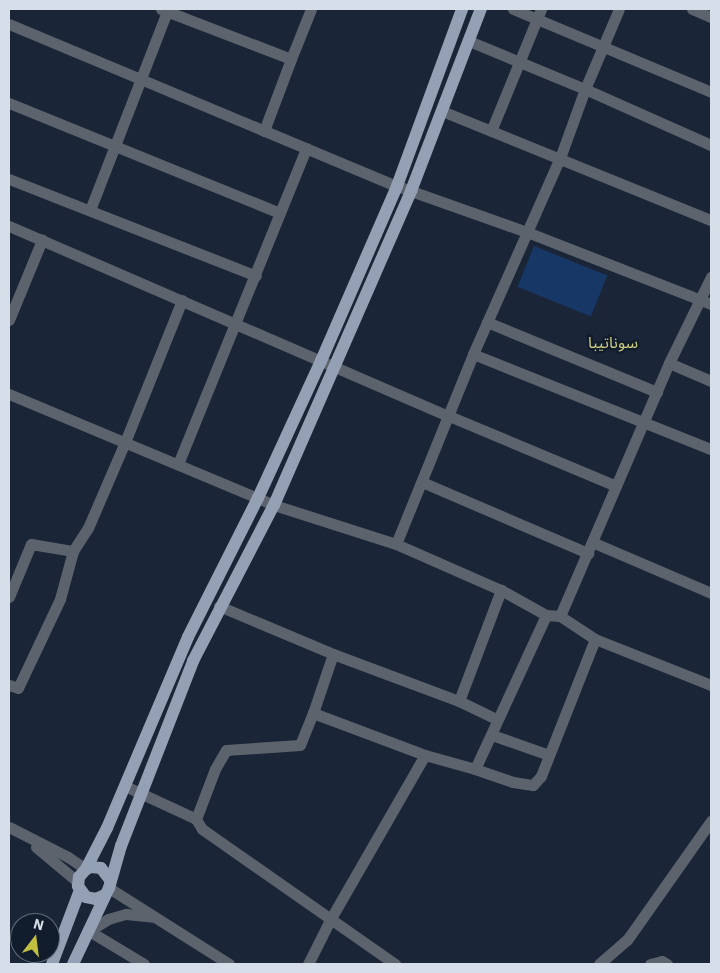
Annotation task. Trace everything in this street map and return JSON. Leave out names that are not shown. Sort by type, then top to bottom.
[{"type":"main road","points":[[52,964],[79,886],[79,876],[86,869],[107,828],[188,637],[258,498],[321,361],[397,186],[462,9]]},
{"type":"main road","points":[[73,964],[108,888],[141,793],[192,661],[219,606],[274,505],[333,366],[411,191],[481,9]]},
{"type":"main road","points":[[86,869],[90,867],[100,868],[108,888]]},
{"type":"main road","points":[[79,886],[91,899],[108,888]]},
{"type":"street","points":[[264,131],[311,9]]},
{"type":"street","points":[[513,9],[539,14],[603,48],[711,92]]},
{"type":"street","points":[[396,544],[473,354],[560,158],[585,88],[619,9]]},
{"type":"street","points":[[692,9],[711,17]]},
{"type":"street","points":[[90,210],[141,80],[165,10],[291,59]]},
{"type":"street","points":[[490,130],[539,14]]},
{"type":"street","points":[[9,24],[397,186],[527,232],[706,302]]},
{"type":"street","points":[[469,41],[585,88],[711,145]]},
{"type":"street","points":[[9,103],[280,213]]},
{"type":"street","points":[[442,111],[711,220]]},
{"type":"street","points":[[178,464],[237,323],[306,148]]},
{"type":"street","points":[[9,179],[256,276]]},
{"type":"street","points":[[9,226],[616,486]]},
{"type":"street","points":[[9,320],[42,240]]},
{"type":"street","points":[[560,616],[669,363],[706,302],[711,277]]},
{"type":"street","points":[[9,686],[18,688],[60,599],[73,552],[88,528],[182,300]]},
{"type":"street","points":[[487,322],[656,392]]},
{"type":"street","points":[[473,354],[711,449]]},
{"type":"street","points":[[669,363],[711,381]]},
{"type":"street","points":[[9,394],[274,505],[396,544],[501,590],[546,615],[560,616],[595,639],[711,686]]},
{"type":"street","points":[[422,482],[711,593]]},
{"type":"street","points":[[9,597],[31,544],[73,552]]},
{"type":"street","points":[[459,701],[501,590]]},
{"type":"street","points":[[219,606],[334,654],[459,701],[496,719]]},
{"type":"street","points":[[475,769],[492,735],[496,719],[546,615]]},
{"type":"street","points":[[313,713],[425,755],[513,782],[533,785],[541,776],[595,639]]},
{"type":"street","points":[[196,820],[214,769],[226,750],[300,745],[334,654]]},
{"type":"street","points":[[492,735],[549,755]]},
{"type":"street","points":[[308,964],[330,920],[425,755]]},
{"type":"street","points":[[125,786],[196,820],[202,829],[395,964]]},
{"type":"street","points":[[599,964],[627,940],[711,821]]},
{"type":"street","points":[[9,827],[21,835],[79,886]]},
{"type":"street","points":[[21,835],[68,857],[86,869]]},
{"type":"street","points":[[68,857],[80,859],[93,855]]},
{"type":"street","points":[[108,888],[157,917],[229,964]]},
{"type":"street","points":[[144,964],[89,931],[108,919],[126,914],[157,917]]},
{"type":"street","points":[[120,964],[125,953]]},
{"type":"street","points":[[650,964],[662,962],[666,964]]},
{"type":"shaded area","points":[[534,246],[607,276],[591,316],[518,287]]},
{"type":"district","name":"سوناتيبا","points":[[613,342]]}]
